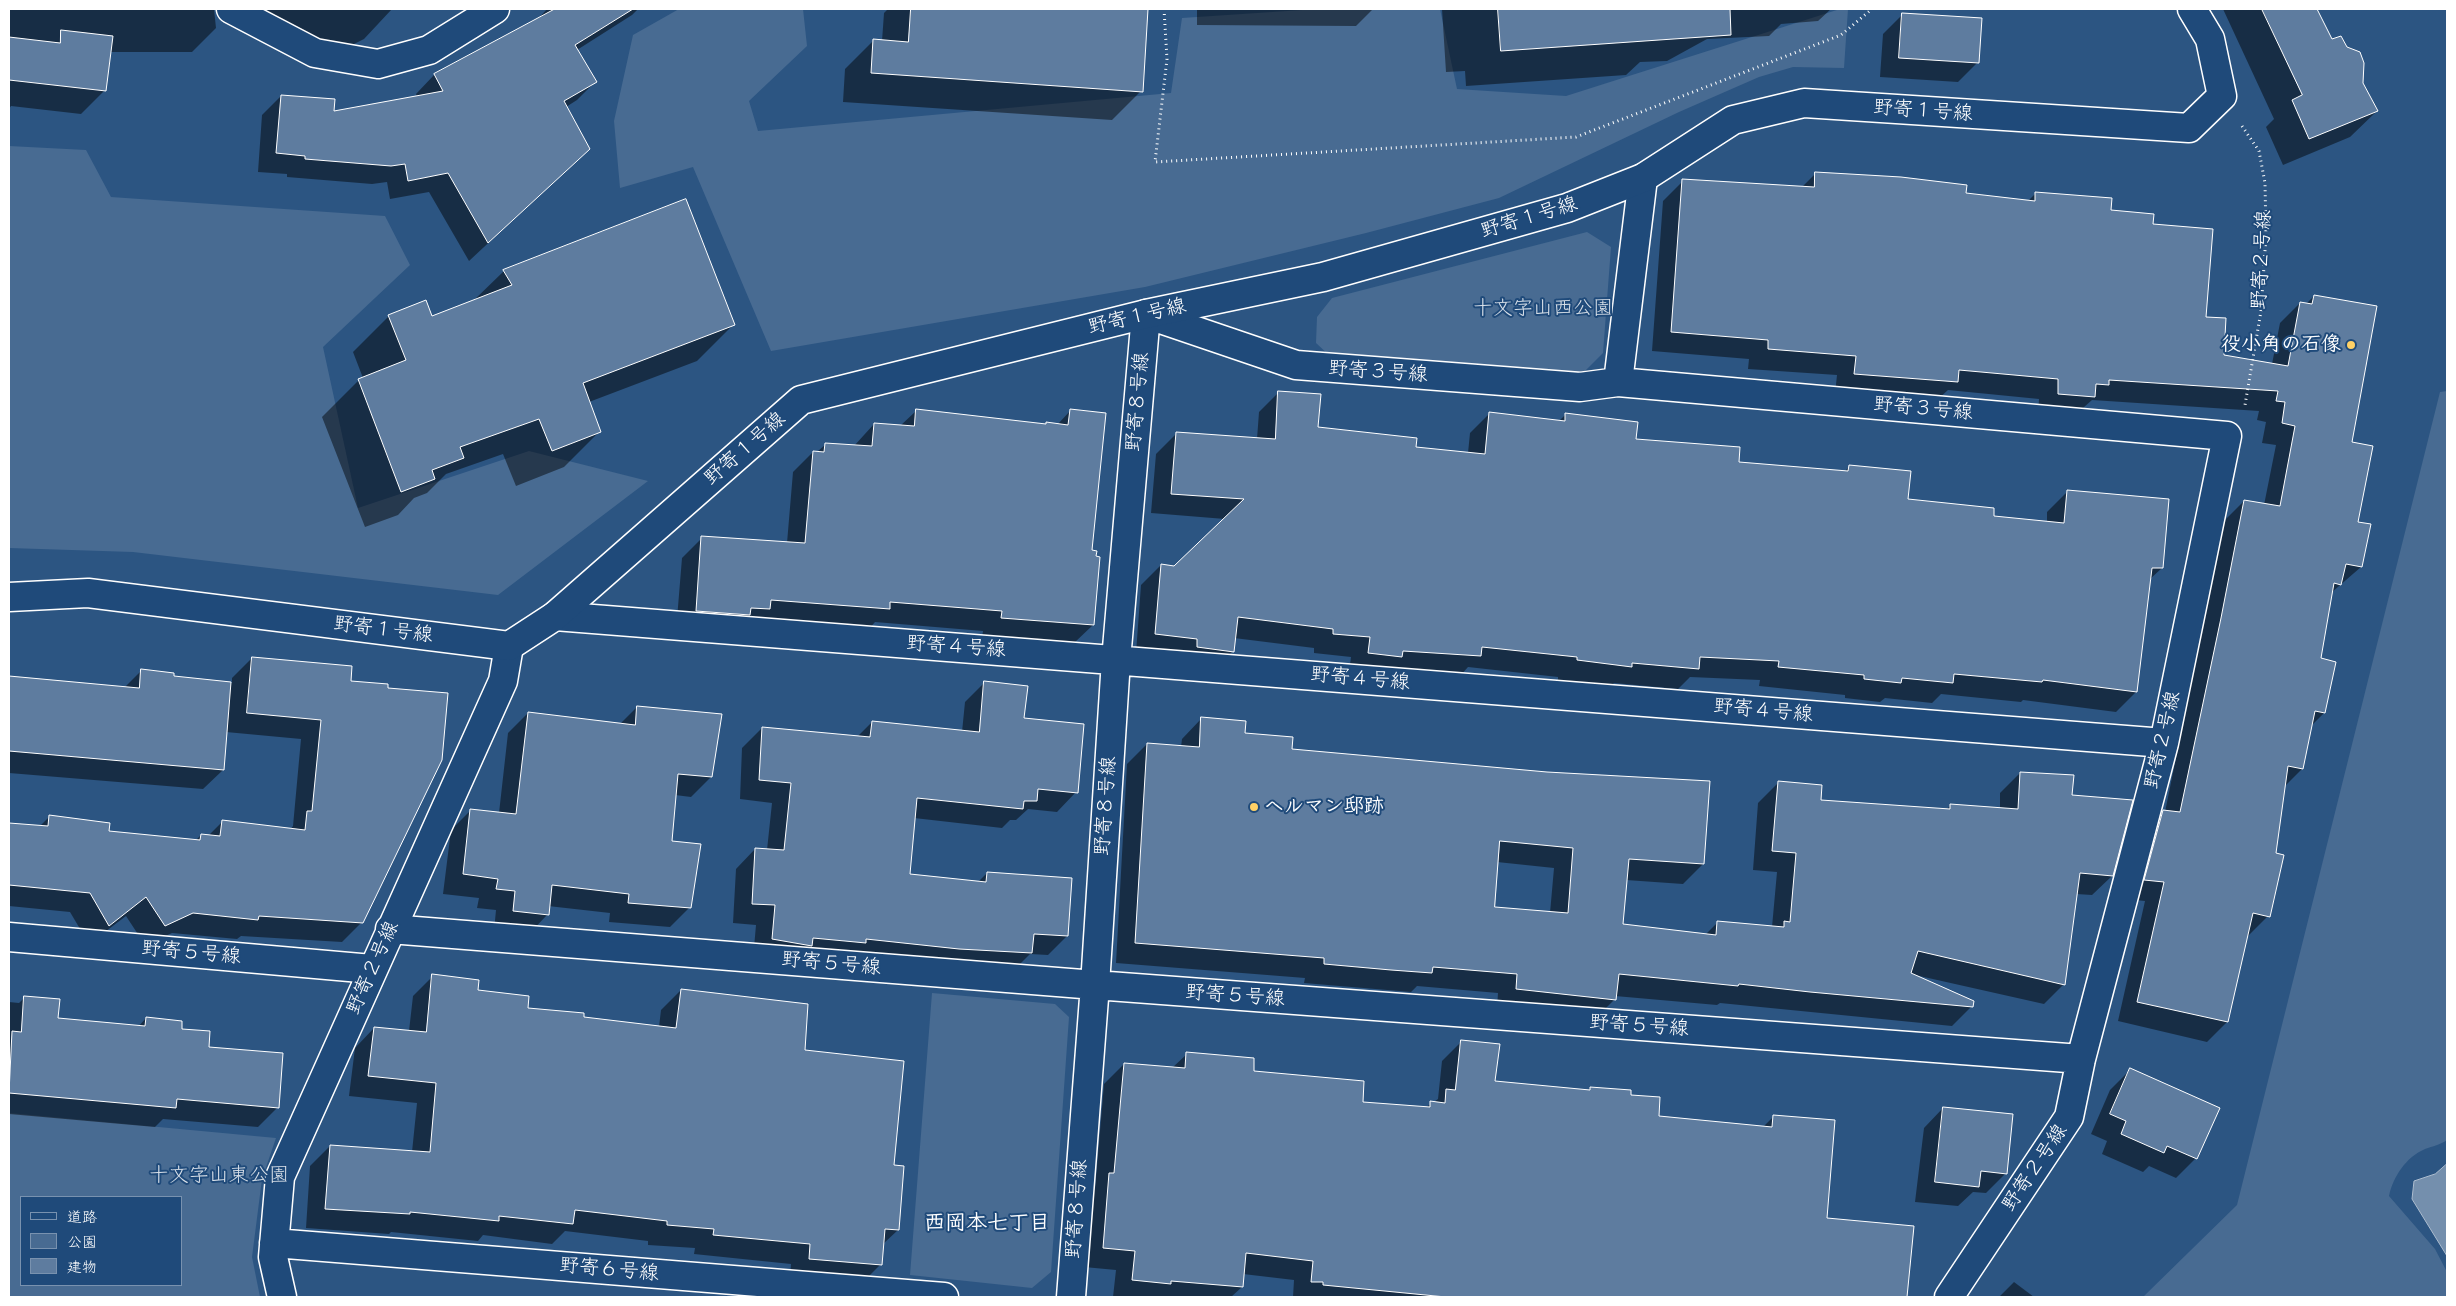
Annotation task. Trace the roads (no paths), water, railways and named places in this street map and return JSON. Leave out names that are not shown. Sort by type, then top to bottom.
[{"type":"street","points":[[230,9],[315,53],[378,64],[429,50],[495,9]]},
{"type":"street","name":"野寄１号線","points":[[9,597],[88,593],[510,646],[555,616],[802,400],[1146,314],[1323,277],[1567,208],[1643,178],[1733,120],[1804,103],[2189,128],[2222,96],[2210,39],[2192,9]]},
{"type":"street","points":[[1618,382],[1643,178]]},
{"type":"street","name":"野寄３号線","points":[[1146,314],[1296,365],[1580,387],[1618,382],[2227,436]]},
{"type":"street","name":"野寄８号線","points":[[1071,1297],[1095,985],[1116,660],[1146,314]]},
{"type":"street","name":"野寄２号線","points":[[1948,1297],[2069,1117],[2080,1059],[2164,743],[2227,436]]},
{"type":"street","name":"野寄４号線","points":[[555,616],[2164,743]]},
{"type":"street","name":"野寄２号線","points":[[282,1297],[272,1257],[280,1176],[503,681],[510,646]]},
{"type":"street","name":"野寄５号線","points":[[390,929],[1095,985],[2080,1059]]},
{"type":"street","name":"野寄５号線","points":[[9,937],[372,969]]},
{"type":"street","name":"野寄６号線","points":[[274,1244],[944,1297]]},
{"type":"place","name":"役小角の石像","points":[[2351,345]]},
{"type":"place","name":"ヘルマン邸跡","points":[[1254,807]]},
{"type":"district","name":"西岡本七丁目","points":[[987,1223]]},
{"type":"park label","name":"十文字山西公園","points":[[1543,309]]},
{"type":"park label","name":"十文字山東公園","points":[[219,1176]]}]
